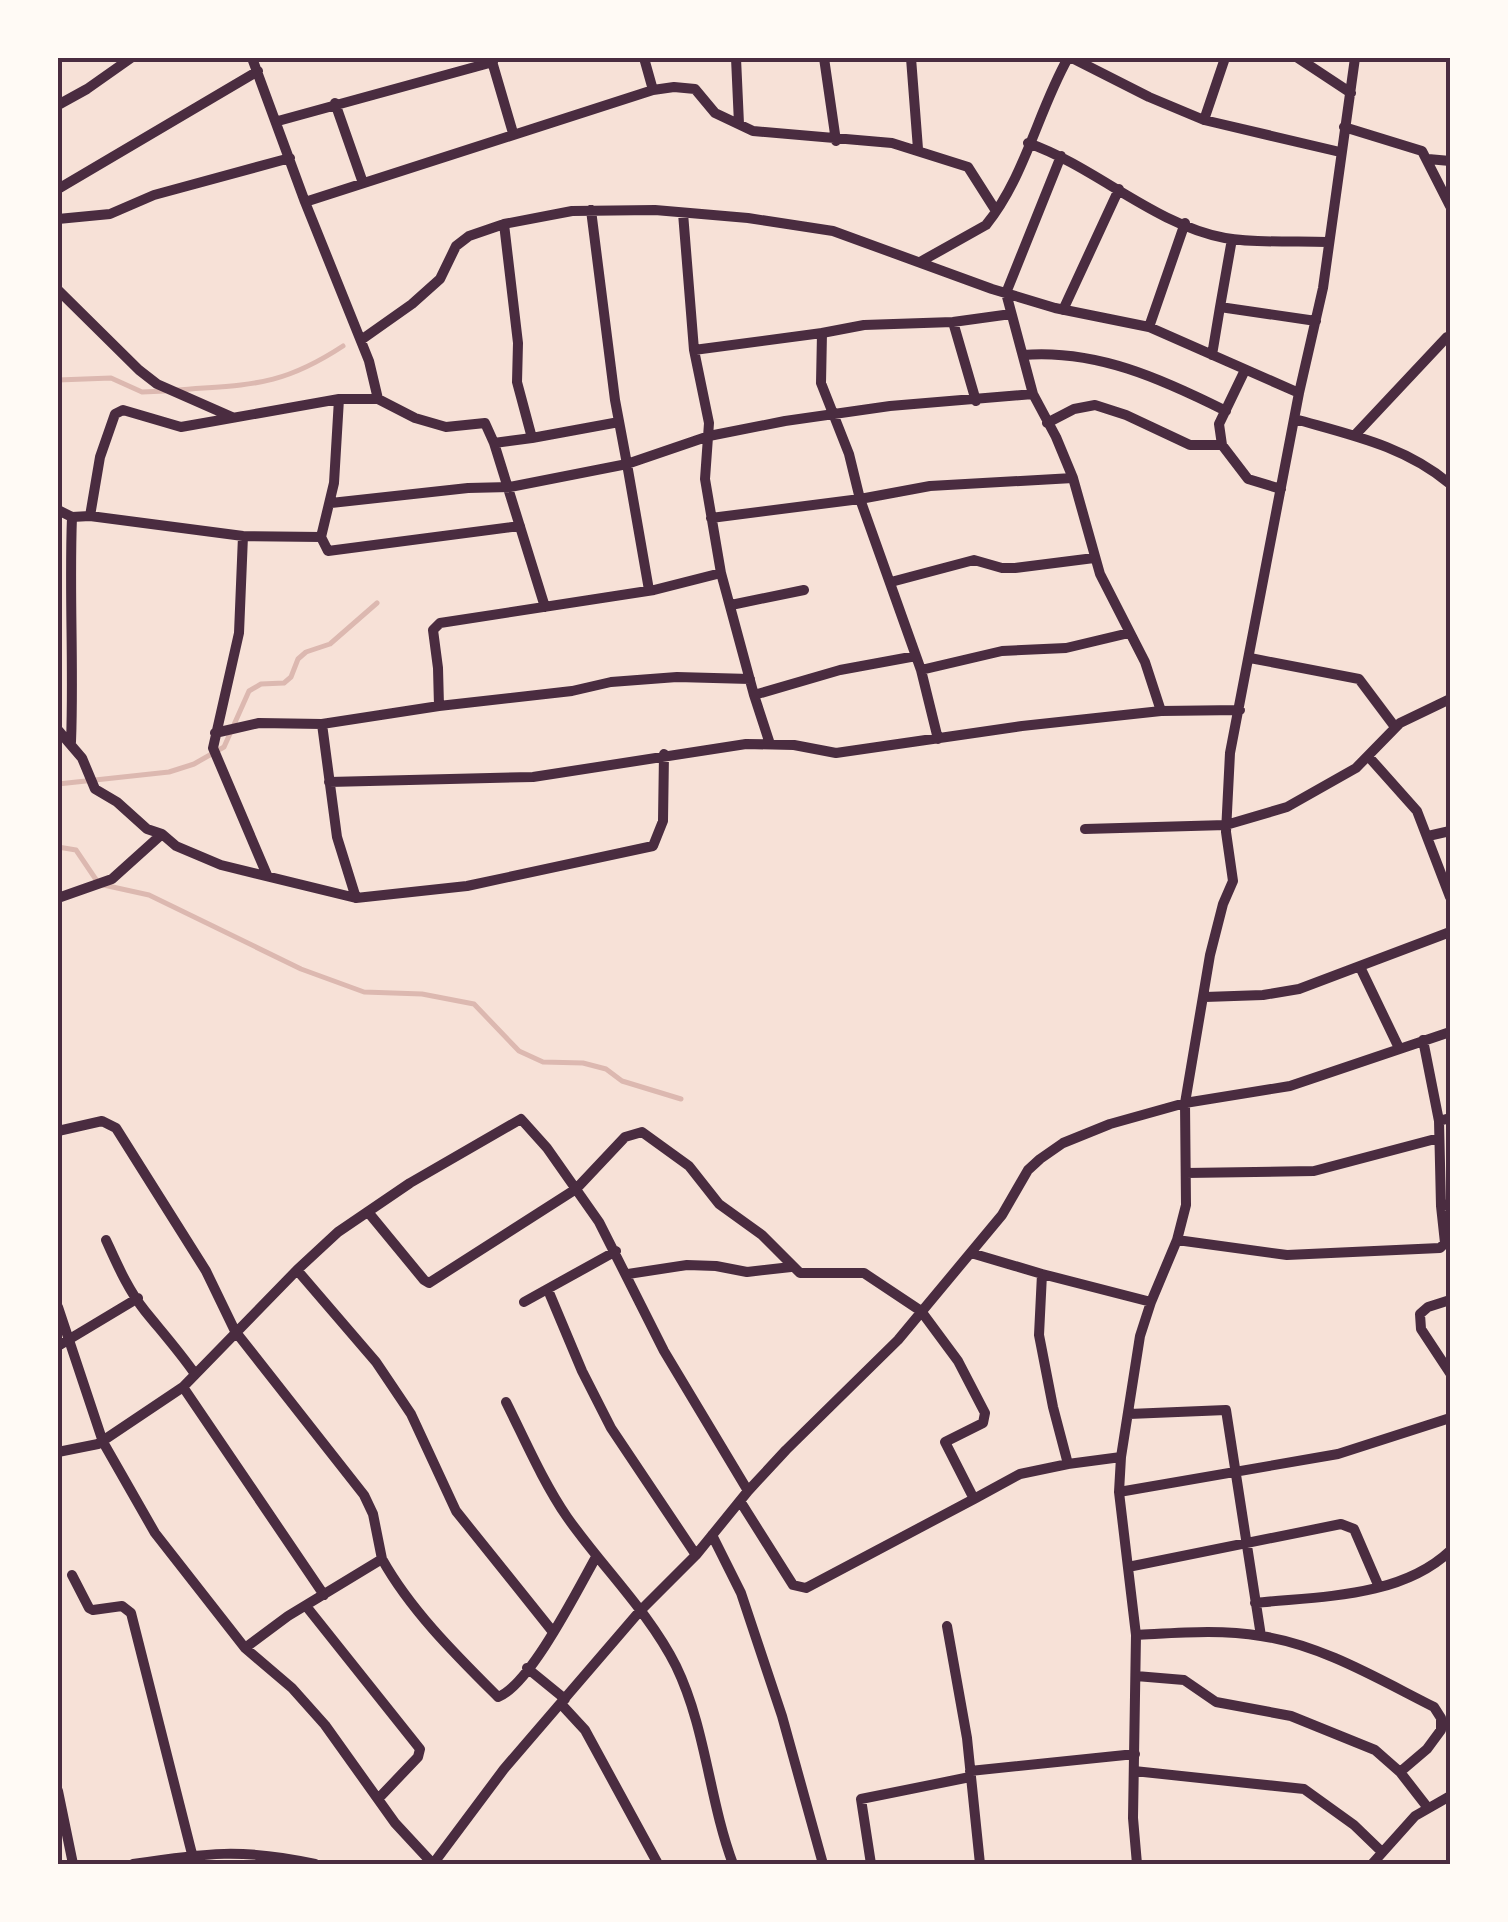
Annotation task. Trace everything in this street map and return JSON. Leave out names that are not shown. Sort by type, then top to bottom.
[{"type":"street","points":[[58,105],[131,58]]},
{"type":"street","points":[[252,58],[278,121],[304,202],[361,340],[378,399]]},
{"type":"street","points":[[644,58],[653,90]]},
{"type":"street","points":[[736,58],[738,124]]},
{"type":"street","points":[[824,58],[836,140]]},
{"type":"street","points":[[911,58],[918,150]]},
{"type":"street","points":[[920,262],[986,225],[1016,175],[1048,94],[1070,58],[1204,120],[1340,152]]},
{"type":"street","points":[[1204,120],[1225,58]]},
{"type":"street","points":[[1298,58],[1350,93]]},
{"type":"street","points":[[1137,1864],[1132,1818],[1136,1635],[1119,1492],[1122,1457],[1140,1336],[1178,1240],[1186,1205],[1185,1104],[1206,997],[1210,954],[1233,882],[1226,825],[1230,754],[1316,321],[1354,58]]},
{"type":"street","points":[[278,121],[492,60],[514,133]]},
{"type":"street","points":[[58,190],[258,71]]},
{"type":"street","points":[[304,202],[653,90],[693,88],[715,113],[753,131],[892,144],[972,170],[996,211]]},
{"type":"street","points":[[335,103],[362,183]]},
{"type":"street","points":[[1344,128],[1418,148],[1428,159],[1450,206]]},
{"type":"street","points":[[1028,143],[1061,156],[1184,223],[1232,238],[1326,242]]},
{"type":"street","points":[[1061,156],[1006,293],[1032,394],[1072,478],[1094,558],[1146,662],[1161,711]]},
{"type":"street","points":[[58,219],[110,214],[170,190],[290,158]]},
{"type":"street","points":[[1428,159],[1450,161]]},
{"type":"street","points":[[1064,310],[1118,189]]},
{"type":"street","points":[[361,340],[378,331],[440,279],[452,252],[463,239],[504,224],[591,210],[683,212],[813,227],[1006,293],[1064,310],[1149,327],[1299,393]]},
{"type":"street","points":[[591,210],[619,422],[649,590]]},
{"type":"street","points":[[683,212],[694,350],[709,436],[704,468],[711,518],[721,572],[770,744]]},
{"type":"street","points":[[1149,327],[1184,223]]},
{"type":"street","points":[[504,224],[513,282],[517,382],[532,438]]},
{"type":"street","points":[[1212,355],[1232,238]]},
{"type":"street","points":[[58,290],[157,384],[236,418]]},
{"type":"street","points":[[1220,307],[1316,321]]},
{"type":"street","points":[[694,350],[864,326],[952,322],[1012,314]]},
{"type":"street","points":[[952,322],[976,401]]},
{"type":"street","points":[[822,333],[822,383],[921,670],[938,740]]},
{"type":"street","points":[[1355,435],[1447,337],[1450,340]]},
{"type":"street","points":[[1022,355],[1073,357],[1128,367],[1226,410]]},
{"type":"street","points":[[1245,370],[1219,424],[1222,445],[1248,479],[1281,489]]},
{"type":"street","points":[[330,503],[510,487],[627,464],[709,436],[784,421],[890,406],[1032,394]]},
{"type":"street","points":[[340,399],[330,503],[321,537],[326,551],[358,550],[520,526]]},
{"type":"street","points":[[90,516],[100,457],[115,414],[128,409],[181,427],[340,399],[378,399],[441,426],[485,422],[510,487],[545,607]]},
{"type":"street","points":[[1048,423],[1074,409],[1095,405],[1190,445],[1222,445]]},
{"type":"street","points":[[1295,419],[1386,445],[1432,469],[1450,484]]},
{"type":"street","points":[[494,443],[619,422]]},
{"type":"street","points":[[711,518],[930,486],[1072,478]]},
{"type":"street","points":[[58,510],[72,518],[90,516],[242,536],[321,537]]},
{"type":"street","points":[[71,742],[74,677],[68,598],[72,518]]},
{"type":"street","points":[[242,536],[239,633],[214,748],[267,875]]},
{"type":"street","points":[[891,582],[974,560],[1015,568],[1094,558]]},
{"type":"street","points":[[439,706],[434,626],[649,590],[721,572]]},
{"type":"street","points":[[731,605],[804,590]]},
{"type":"street","points":[[921,670],[1002,651],[1066,648],[1129,633]]},
{"type":"street","points":[[754,695],[840,670],[916,656]]},
{"type":"street","points":[[1250,658],[1359,679],[1394,727]]},
{"type":"street","points":[[215,734],[259,722],[322,724],[648,678],[750,678]]},
{"type":"street","points":[[1085,829],[1226,825],[1288,807],[1340,780],[1394,727],[1450,699]]},
{"type":"street","points":[[329,782],[533,776],[746,744],[832,753],[1161,711],[1240,710]]},
{"type":"street","points":[[322,724],[337,837],[356,898]]},
{"type":"street","points":[[58,730],[71,742],[95,789],[176,846],[222,865],[356,898],[521,877],[653,846],[663,820],[664,754]]},
{"type":"street","points":[[1368,756],[1411,802],[1450,897]]},
{"type":"street","points":[[1428,836],[1450,831]]},
{"type":"street","points":[[58,898],[112,878],[162,834]]},
{"type":"street","points":[[1206,997],[1289,991],[1450,932]]},
{"type":"street","points":[[1360,967],[1399,1048]]},
{"type":"street","points":[[58,1306],[103,1442],[141,1512],[246,1648],[309,1706],[412,1844],[433,1864],[504,1769],[639,1612],[696,1555],[748,1491],[898,1340],[1002,1215],[1028,1170],[1063,1143],[1110,1124],[1185,1104],[1290,1086],[1450,1032]]},
{"type":"street","points":[[1178,1240],[1287,1254],[1440,1248],[1445,1243],[1446,1205],[1439,1138],[1444,1120],[1423,1040]]},
{"type":"street","points":[[58,1452],[98,1444],[183,1387],[338,1232],[521,1119],[547,1148],[616,1251],[664,1352],[748,1491]]},
{"type":"street","points":[[58,1131],[102,1121],[116,1128],[206,1271],[235,1332],[352,1476],[373,1514],[382,1560],[406,1596],[498,1697],[518,1683],[596,1556]]},
{"type":"street","points":[[368,1212],[429,1283],[576,1189],[625,1136],[642,1132],[689,1166],[719,1204],[762,1236],[790,1267],[806,1274],[864,1273],[922,1311],[958,1361],[985,1414],[983,1423],[945,1442],[974,1499]]},
{"type":"street","points":[[1186,1173],[1309,1171],[1439,1138]]},
{"type":"street","points":[[106,1240],[121,1274],[195,1374]]},
{"type":"street","points":[[524,1302],[616,1251]]},
{"type":"street","points":[[972,1253],[1151,1302]]},
{"type":"street","points":[[628,1274],[687,1266],[746,1272],[790,1267]]},
{"type":"street","points":[[297,1270],[376,1362],[412,1414],[456,1511],[552,1632]]},
{"type":"street","points":[[1042,1274],[1040,1335],[1068,1464]]},
{"type":"street","points":[[548,1290],[602,1412],[696,1555]]},
{"type":"street","points":[[58,1346],[138,1298]]},
{"type":"street","points":[[1450,1300],[1428,1306],[1420,1314],[1421,1329],[1450,1373]]},
{"type":"street","points":[[183,1387],[324,1596]]},
{"type":"street","points":[[506,1402],[565,1514],[661,1640],[676,1667],[696,1716],[733,1864]]},
{"type":"street","points":[[1129,1414],[1226,1410],[1261,1636]]},
{"type":"street","points":[[1119,1492],[1338,1454],[1450,1418]]},
{"type":"street","points":[[740,1501],[793,1585],[806,1588],[1020,1474],[1122,1457]]},
{"type":"street","points":[[1128,1567],[1348,1524],[1354,1529],[1379,1587]]},
{"type":"street","points":[[712,1535],[741,1593],[782,1716],[823,1864]]},
{"type":"street","points":[[1255,1604],[1410,1580],[1450,1552]]},
{"type":"street","points":[[246,1648],[382,1560]]},
{"type":"street","points":[[72,1575],[89,1608],[122,1606],[130,1612],[192,1854]]},
{"type":"street","points":[[306,1606],[420,1749],[418,1756],[378,1798]]},
{"type":"street","points":[[947,1626],[960,1686],[980,1864]]},
{"type":"street","points":[[1136,1635],[1191,1632],[1261,1636],[1317,1651],[1434,1707],[1442,1730],[1427,1750],[1400,1772]]},
{"type":"street","points":[[527,1668],[563,1702],[585,1730],[658,1864]]},
{"type":"street","points":[[1136,1676],[1184,1680],[1216,1702],[1291,1716],[1375,1750],[1400,1772],[1428,1808]]},
{"type":"street","points":[[871,1864],[861,1799],[970,1774],[1135,1754]]},
{"type":"street","points":[[1134,1771],[1293,1786],[1354,1825],[1382,1852]]},
{"type":"street","points":[[58,1791],[74,1864]]},
{"type":"street","points":[[1372,1864],[1415,1816],[1450,1796]]},
{"type":"street","points":[[133,1864],[236,1851],[315,1864]]},
{"type":"waterway","points":[[176,390],[263,382],[300,370],[343,346]]},
{"type":"waterway","points":[[58,380],[111,378],[142,392],[165,391]]},
{"type":"waterway","points":[[58,784],[169,772],[194,764],[224,747],[249,691],[261,684],[284,683],[306,652],[330,644],[377,603]]},
{"type":"waterway","points":[[58,847],[76,850],[99,884],[149,895],[301,969],[364,992],[422,994],[474,1004],[519,1051],[543,1062],[583,1063],[606,1069],[622,1081],[681,1099]]}]
